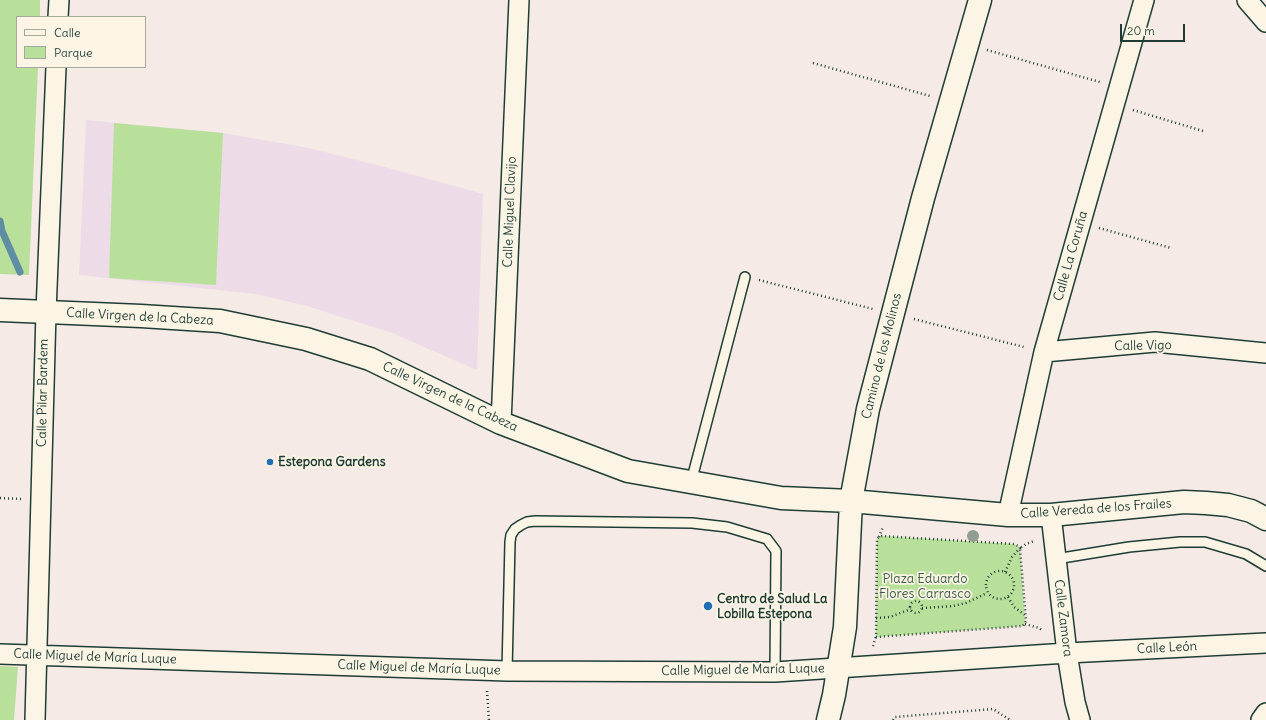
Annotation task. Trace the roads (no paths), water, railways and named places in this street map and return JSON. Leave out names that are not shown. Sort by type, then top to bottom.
[{"type":"street","points":[[58,16],[59,0]]},
{"type":"street","name":"Calle Miguel Clavijo","points":[[501,423],[519,0]]},
{"type":"street","name":"Camino de los Molinos","points":[[828,720],[834,695],[845,627],[852,501],[868,408],[923,198],[980,0]]},
{"type":"street","name":"Calle La Coruña","points":[[1008,515],[1044,352],[1144,0]]},
{"type":"street","points":[[1247,0],[1266,22]]},
{"type":"street","name":"Calle Pilar Bardem","points":[[36,720],[46,312],[56,68]]},
{"type":"street","name":"Calle Virgen de la Cabeza","points":[[0,310],[220,321],[306,339],[370,359],[501,423],[628,471],[781,498],[852,501]]},
{"type":"street","name":"Calle Vigo","points":[[1044,352],[1155,342],[1266,353]]},
{"type":"street","name":"Calle Vereda de los Frailes","points":[[852,501],[1008,515],[1051,515],[1184,502],[1228,505],[1251,511],[1266,519]]},
{"type":"street","name":"Calle Zamora","points":[[1051,515],[1067,653],[1075,702],[1080,720]]},
{"type":"street","name":"Calle León","points":[[1067,653],[1266,643]]},
{"type":"street","points":[[838,668],[1067,653]]},
{"type":"street","name":"Calle Miguel de María Luque","points":[[0,654],[507,671],[775,672],[838,668]]},
{"type":"street","points":[[1261,720],[1266,713]]},
{"type":"lane","points":[[691,482],[745,277]]},
{"type":"lane","points":[[507,671],[510,542],[511,535],[515,529],[521,524],[527,522],[692,523],[727,527],[767,539],[776,551],[775,672]]},
{"type":"lane","points":[[1056,558],[1150,545],[1180,542],[1204,542],[1246,554],[1266,566]]},
{"type":"waterway","points":[[0,221],[2,231],[20,272]]},
{"type":"place","name":"Estepona Gardens","points":[[270,462]]},
{"type":"place","name":"Centro de Salud La Lobilla Estepona","points":[[708,606]]},
{"type":"park label","name":"Plaza Eduardo Flores Carrasco","points":[[925,586]]}]
